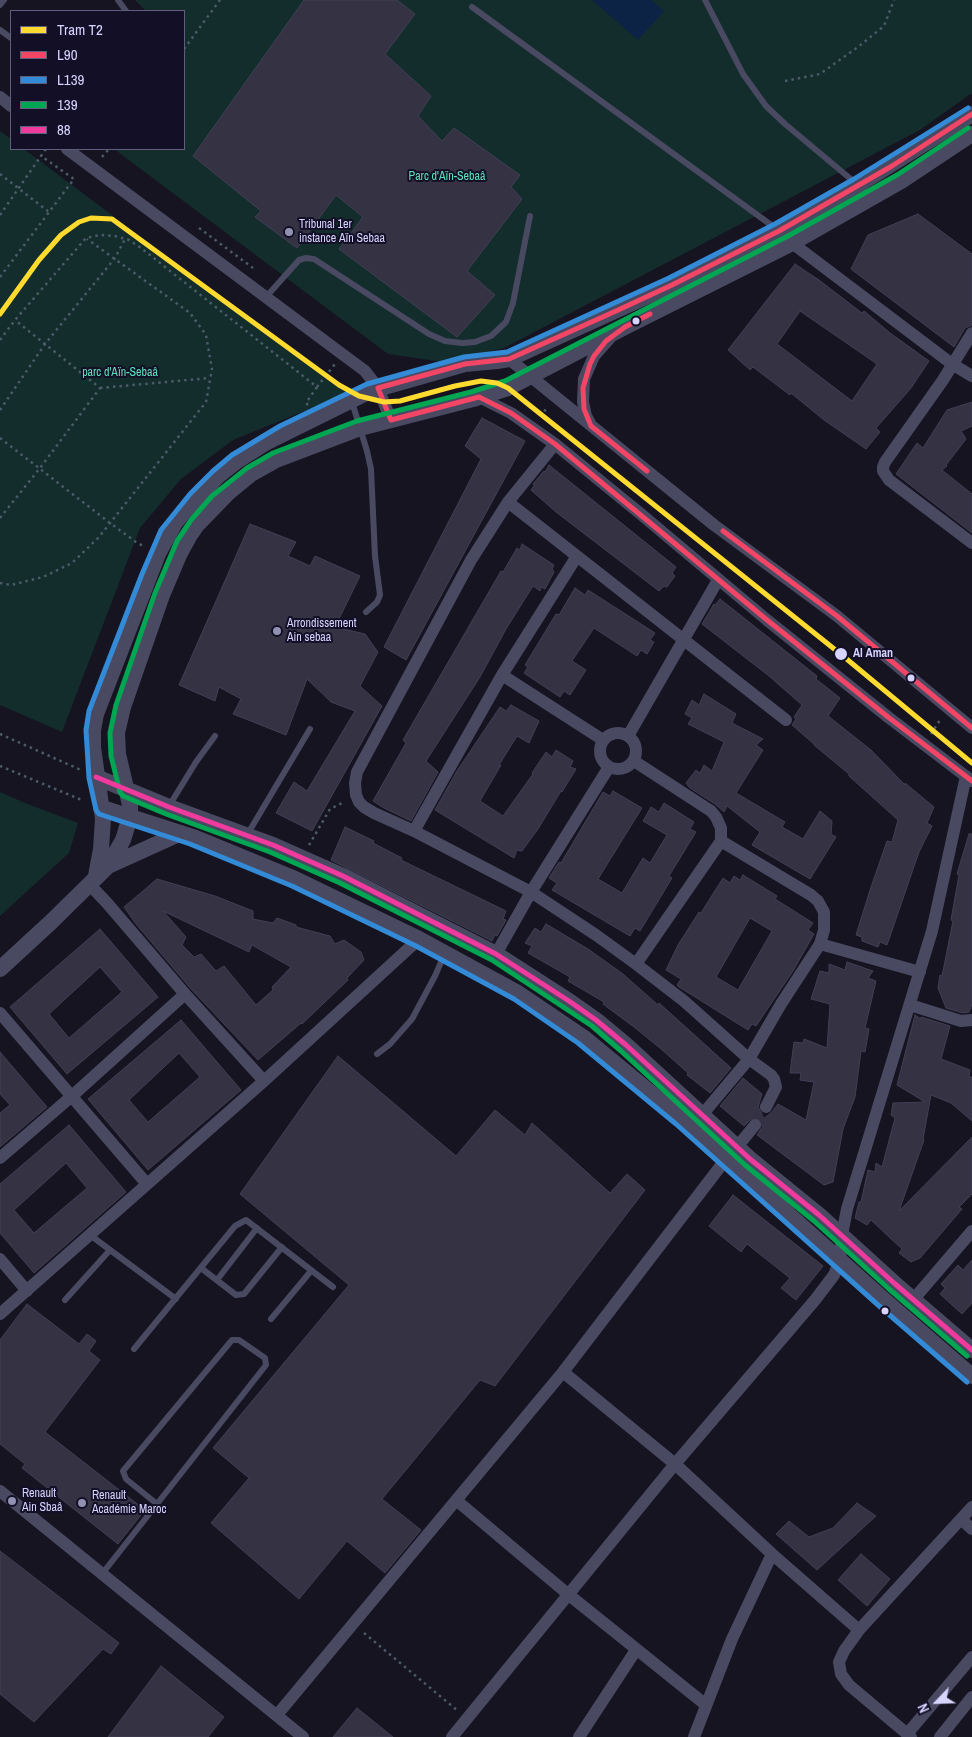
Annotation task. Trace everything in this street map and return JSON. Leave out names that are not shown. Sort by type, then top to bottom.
[{"type":"street","points":[[0,97],[10,105]]},
{"type":"street","points":[[264,1082],[107,903],[98,875],[103,808],[96,777],[93,730],[96,714],[158,554],[175,523],[207,486],[227,469],[267,442],[378,388],[465,364],[509,359],[672,285],[779,230],[858,186],[972,114]]},
{"type":"street","points":[[0,969],[98,875],[123,840],[130,817],[127,790],[118,754],[117,733],[123,707],[162,595],[179,555],[190,535],[218,501],[251,474],[284,457],[360,428],[508,388],[624,327],[792,243],[909,176],[972,134]]},
{"type":"street","points":[[68,150],[365,371],[378,388],[391,420]]},
{"type":"street","points":[[779,230],[792,243],[952,364],[972,376]]},
{"type":"street","points":[[591,426],[586,416],[583,402],[583,388],[587,372],[598,350],[624,327]]},
{"type":"street","points":[[972,333],[885,462],[883,471],[889,480],[972,543]]},
{"type":"street","points":[[509,359],[556,395],[591,426],[714,525],[837,616],[972,728]]},
{"type":"street","points":[[452,1737],[675,1464],[826,1287],[834,1275],[840,1260],[842,1235],[848,1209],[920,972],[969,778],[888,717],[718,580],[555,444],[511,413],[479,397]]},
{"type":"street","points":[[555,444],[508,502],[471,560],[357,772],[355,783],[356,795],[364,808],[414,831],[531,892],[636,964],[684,1001],[774,1079],[776,1086],[766,1107]]},
{"type":"street","points":[[508,502],[786,720]]},
{"type":"street","points":[[414,831],[502,675],[577,556]]},
{"type":"street","points":[[628,736],[718,580]]},
{"type":"street","points":[[502,675],[603,740]]},
{"type":"street","points":[[618,732],[628,736],[636,744],[634,761],[630,766],[623,769],[616,770],[609,767],[600,755],[603,740],[607,736],[618,732]]},
{"type":"street","points":[[634,761],[711,811],[721,828],[721,841],[636,964]]},
{"type":"street","points":[[496,954],[531,892],[609,767]]},
{"type":"street","points":[[96,777],[169,807],[247,835],[342,876],[496,954],[596,1020],[702,1114],[732,1153],[840,1260],[972,1376]]},
{"type":"street","points":[[103,808],[181,833],[295,879],[420,939],[518,994],[583,1037],[681,1118],[732,1153],[842,1235],[913,1300],[972,1350]]},
{"type":"street","points":[[98,875],[181,833]]},
{"type":"street","points":[[702,1114],[749,1059],[781,1004],[820,944],[824,930],[824,912],[818,900],[721,841]]},
{"type":"street","points":[[0,1314],[264,1082],[420,939]]},
{"type":"street","points":[[820,944],[920,972]]},
{"type":"street","points":[[0,1158],[186,994]]},
{"type":"street","points":[[910,1005],[961,1021],[972,1020]]},
{"type":"street","points":[[0,1013],[148,1184]]},
{"type":"street","points":[[277,1715],[563,1372],[755,1125]]},
{"type":"street","points":[[913,1300],[972,1231]]},
{"type":"street","points":[[0,1259],[27,1291]]},
{"type":"street","points":[[563,1372],[675,1464],[772,1554],[859,1630]]},
{"type":"street","points":[[0,1491],[303,1737]]},
{"type":"street","points":[[456,1500],[636,1650],[706,1705]]},
{"type":"street","points":[[972,1507],[859,1630],[840,1657],[838,1666],[849,1685],[909,1736],[972,1657]]},
{"type":"street","points":[[961,1519],[972,1529]]},
{"type":"street","points":[[694,1737],[732,1639],[772,1554]]},
{"type":"street","points":[[579,1737],[636,1650]]},
{"type":"street","points":[[940,1737],[972,1697]]},
{"type":"lane","points":[[0,5],[4,0]]},
{"type":"lane","points":[[705,0],[743,74],[766,106],[872,197]]},
{"type":"lane","points":[[472,7],[779,230]]},
{"type":"lane","points":[[266,298],[299,260],[306,258],[314,260],[429,334],[445,341],[475,342],[491,336],[506,322],[513,303],[530,216]]},
{"type":"lane","points":[[351,400],[371,469],[375,556],[380,595],[378,602],[366,612]]},
{"type":"lane","points":[[247,835],[310,729]]},
{"type":"lane","points":[[169,807],[196,762],[215,736]]},
{"type":"lane","points":[[377,1054],[396,1038],[412,1020],[445,953]]},
{"type":"lane","points":[[134,1349],[235,1226],[246,1220],[333,1287]]},
{"type":"lane","points":[[217,1280],[257,1228]]},
{"type":"lane","points":[[90,1235],[176,1299]]},
{"type":"lane","points":[[201,1268],[236,1295],[244,1294],[282,1247]]},
{"type":"lane","points":[[65,1300],[110,1250]]},
{"type":"lane","points":[[271,1319],[312,1270]]},
{"type":"lane","points":[[102,1574],[157,1504],[266,1365],[265,1358],[238,1340],[232,1340],[123,1471],[126,1479],[157,1504]]},
{"type":"path","points":[[185,48],[220,0]]},
{"type":"path","points":[[785,81],[820,74],[858,48],[884,26],[894,0]]},
{"type":"path","points":[[0,214],[45,150]]},
{"type":"path","points":[[96,153],[102,157],[108,150]]},
{"type":"path","points":[[0,277],[74,180],[41,156]]},
{"type":"path","points":[[0,174],[49,212]]},
{"type":"path","points":[[195,225],[255,270]]},
{"type":"path","points":[[0,340],[86,238],[100,235],[125,239],[141,248],[317,388],[343,354]]},
{"type":"path","points":[[0,583],[11,585],[43,578],[72,563],[99,537],[206,402],[212,369],[206,335],[190,313],[86,238]]},
{"type":"path","points":[[0,410],[45,344],[114,258],[125,239]]},
{"type":"path","points":[[15,320],[100,388],[211,378]]},
{"type":"path","points":[[0,518],[100,388]]},
{"type":"path","points":[[532,428],[556,395]]},
{"type":"path","points":[[0,438],[110,523],[136,542],[158,554]]},
{"type":"path","points":[[925,744],[948,708]]},
{"type":"path","points":[[0,734],[96,777]]},
{"type":"path","points":[[0,766],[103,808]]},
{"type":"path","points":[[301,857],[330,809],[356,795]]},
{"type":"path","points":[[352,1624],[467,1718]]},
{"type":"green space","name":"Parc d'Aïn-Sebaâ","points":[[135,0],[972,0],[972,93],[920,130],[504,348],[443,362],[388,354],[115,150],[185,150],[185,10],[145,10]]},
{"type":"green space","name":"parc d'Aïn-Sebaâ","points":[[0,131],[10,138],[10,150],[25,150],[349,393],[233,440],[181,479],[140,528],[62,732],[0,705]]},
{"type":"green space","points":[[0,792],[78,823],[69,853],[0,916]]},
{"type":"water","points":[[592,0],[651,0],[664,11],[638,40]]},
{"type":"building","points":[[304,0],[397,0],[415,14],[385,54],[431,96],[418,116],[442,141],[454,128],[520,175],[511,187],[522,199],[467,271],[495,295],[457,337],[339,249],[363,217],[336,195],[297,248],[255,217],[261,211],[193,156]]},
{"type":"building","points":[[918,214],[972,254],[972,325],[965,328],[954,347],[851,269],[868,235]]},
{"type":"building","points":[[795,264],[862,313],[864,311],[890,333],[929,361],[911,388],[876,428],[880,432],[866,449],[753,367],[750,370],[728,350]],"holes":[[[800,311],[877,364],[852,401],[777,344]]]},
{"type":"building","points":[[972,402],[972,426],[961,431],[966,439],[947,466],[942,470],[972,494],[972,533],[896,474],[917,443],[923,448],[947,410]]},
{"type":"building","points":[[482,418],[525,441],[406,660],[384,647],[481,459],[465,446]]},
{"type":"building","points":[[549,465],[676,567],[672,573],[675,576],[667,587],[664,586],[659,591],[556,512],[531,490],[535,484],[533,484]]},
{"type":"building","name":"Arrondissement Ain sebaa","points":[[250,524],[296,542],[288,556],[310,566],[315,556],[360,576],[335,627],[365,634],[378,652],[360,686],[382,706],[312,831],[276,813],[294,782],[307,791],[355,711],[331,702],[307,679],[286,735],[233,714],[241,699],[219,687],[215,701],[179,685]]},
{"type":"building","points":[[522,544],[554,565],[552,569],[554,572],[545,589],[541,587],[540,591],[533,586],[506,629],[480,677],[426,761],[438,772],[411,821],[373,801],[406,743],[403,740],[501,571],[503,572],[517,548],[520,550]]},
{"type":"building","points":[[575,588],[585,595],[588,590],[655,633],[650,640],[654,642],[647,654],[641,650],[637,656],[594,628],[572,661],[586,670],[570,695],[564,691],[560,697],[524,673],[528,667],[525,665],[556,614],[559,615]]},
{"type":"building","points":[[720,599],[817,676],[816,679],[840,698],[828,716],[871,750],[905,785],[905,783],[934,807],[927,823],[932,826],[919,852],[887,945],[880,942],[878,947],[862,941],[862,937],[856,935],[887,841],[892,842],[898,820],[849,774],[792,725],[796,719],[794,717],[802,705],[769,676],[702,624],[714,604]]},
{"type":"building","points":[[704,694],[736,714],[732,723],[763,739],[756,745],[763,750],[736,793],[785,822],[782,827],[803,839],[820,811],[832,821],[831,834],[836,837],[810,879],[752,845],[760,832],[727,806],[724,812],[690,788],[686,783],[696,770],[700,773],[704,765],[712,771],[724,742],[688,724],[692,718],[685,714],[692,700],[699,705]]},
{"type":"building","points":[[511,705],[539,721],[529,743],[517,736],[480,801],[503,816],[546,752],[552,757],[556,750],[573,761],[570,767],[576,769],[538,829],[522,851],[517,850],[514,858],[435,810],[457,771],[500,707],[506,711]]},
{"type":"building","points":[[613,791],[642,808],[598,879],[622,893],[643,858],[650,863],[667,835],[643,821],[651,807],[659,812],[664,803],[694,822],[690,829],[696,832],[669,876],[672,878],[640,931],[635,928],[630,936],[552,890],[557,883],[549,878],[559,862],[561,863],[603,792],[610,796]]},
{"type":"building","points":[[345,827],[374,841],[373,843],[402,858],[401,860],[506,911],[503,919],[506,920],[497,936],[495,935],[492,941],[331,860]]},
{"type":"building","points":[[969,834],[972,834],[972,1004],[969,1012],[963,1013],[946,1008],[938,988],[953,921],[951,920],[959,875],[957,874]]},
{"type":"building","points":[[743,875],[777,896],[775,899],[813,923],[808,930],[814,934],[793,971],[756,1026],[752,1024],[748,1030],[679,987],[677,985],[681,979],[666,970],[678,945],[723,878],[730,883],[734,876],[740,880]],"holes":[[[750,918],[772,931],[738,990],[716,977]]]},
{"type":"building","points":[[157,879],[215,896],[253,911],[253,919],[273,923],[277,918],[296,925],[296,927],[330,936],[335,944],[344,940],[361,952],[364,960],[347,978],[348,980],[302,1024],[258,1060],[191,989],[124,907]],"holes":[[[163,911],[249,952],[252,945],[291,967],[272,987],[273,990],[256,1005],[224,966],[216,971],[201,954],[194,957],[182,945],[186,937]]]},
{"type":"building","points":[[546,924],[588,949],[623,974],[658,1005],[659,1003],[731,1068],[710,1093],[687,1075],[688,1073],[660,1048],[603,1004],[604,1002],[568,981],[570,977],[528,953],[532,946],[525,943],[535,928],[541,932]]},
{"type":"building","points":[[100,929],[158,997],[67,1074],[10,1007]],"holes":[[[100,967],[122,992],[69,1038],[49,1014]]]},
{"type":"building","points":[[847,962],[873,971],[868,978],[876,981],[865,1028],[869,1029],[865,1052],[861,1051],[855,1097],[843,1129],[833,1182],[824,1185],[757,1135],[763,1126],[760,1118],[752,1118],[744,1126],[720,1106],[743,1078],[762,1094],[758,1107],[762,1114],[762,1120],[778,1104],[806,1120],[814,1082],[800,1080],[801,1073],[790,1073],[794,1042],[803,1043],[804,1039],[827,1048],[830,1004],[811,999],[820,971],[829,973],[829,964],[845,970]]},
{"type":"building","points":[[915,1015],[921,1019],[921,1017],[950,1026],[941,1059],[970,1070],[969,1076],[972,1078],[972,1121],[951,1103],[931,1095],[924,1140],[899,1211],[972,1137],[972,1194],[959,1207],[962,1209],[920,1258],[911,1262],[899,1253],[902,1249],[871,1220],[867,1225],[855,1218],[859,1202],[861,1202],[868,1170],[875,1172],[876,1163],[882,1167],[895,1118],[891,1115],[893,1103],[925,1102],[897,1085]]},
{"type":"building","points":[[181,1020],[241,1090],[148,1170],[88,1099]],"holes":[[[179,1053],[200,1077],[148,1122],[129,1100]]]},
{"type":"building","points":[[0,1052],[47,1107],[0,1147],[0,1113],[10,1105],[0,1094]]},
{"type":"building","points":[[338,1056],[456,1156],[495,1110],[525,1135],[532,1123],[610,1193],[627,1174],[645,1190],[495,1386],[480,1380],[382,1499],[421,1530],[385,1573],[347,1541],[299,1599],[211,1523],[249,1478],[213,1448],[349,1285],[240,1194]]},
{"type":"building","points":[[69,1125],[126,1192],[34,1273],[0,1233],[0,1184]],"holes":[[[66,1163],[87,1188],[34,1233],[14,1210]]]},
{"type":"building","points":[[733,1195],[823,1266],[796,1300],[781,1288],[790,1278],[747,1244],[741,1252],[709,1226]]},
{"type":"building","points":[[972,1260],[972,1303],[962,1314],[940,1294],[945,1288],[941,1284],[958,1265],[963,1270]]},
{"type":"building","points":[[27,1304],[79,1344],[87,1334],[96,1341],[89,1351],[100,1360],[45,1432],[145,1510],[118,1544],[22,1468],[25,1464],[0,1444],[0,1340]]},
{"type":"building","points":[[857,1503],[876,1516],[817,1570],[776,1534],[789,1521],[809,1537],[833,1528]]},
{"type":"building","points":[[0,1551],[119,1643],[111,1654],[103,1649],[34,1722],[0,1694]]},
{"type":"building","points":[[861,1554],[890,1579],[867,1606],[838,1580]]},
{"type":"building","points":[[161,1666],[224,1717],[208,1737],[108,1737]]},
{"type":"building","points":[[357,1708],[393,1737],[333,1737]]},
{"type":"tunnel","points":[[755,1125],[766,1107]]},
{"type":"tram line","name":"T2","points":[[0,314],[39,260],[61,235],[79,222],[91,218],[112,219],[339,385],[359,396],[384,402],[400,401],[481,381],[497,383],[508,388],[843,656],[972,763]]},
{"type":"transit line","name":"L139","points":[[967,1382],[676,1124],[578,1043],[514,999],[416,946],[292,886],[190,844],[99,814],[96,810],[89,778],[86,730],[89,711],[161,530],[190,494],[232,455],[280,426],[367,384],[464,357],[507,352],[669,278],[775,224],[854,179],[968,108]]},
{"type":"transit line","name":"L90","points":[[972,114],[892,166],[779,231],[616,311],[509,359],[465,364],[378,388],[391,420],[479,397],[511,413],[555,444],[767,620],[888,717],[972,781]]},
{"type":"transit line","name":"139","points":[[967,1356],[814,1221],[745,1165],[592,1026],[492,960],[340,883],[270,852],[166,814],[123,796],[120,792],[111,756],[110,733],[116,705],[155,593],[177,541],[191,520],[212,496],[247,468],[273,453],[357,421],[471,392],[505,381],[788,236],[897,175],[968,128]]},
{"type":"transit line","name":"L90","points":[[647,471],[591,426],[584,409],[583,388],[590,364],[606,341],[625,327],[650,314]]},
{"type":"transit line","name":"L90","points":[[723,531],[837,616],[972,728]]},
{"type":"transit line","name":"88","points":[[96,777],[169,807],[273,845],[343,876],[496,954],[569,1001],[626,1045],[750,1159],[819,1215],[972,1350]]},
{"type":"place","name":"Tribunal 1er instance Aïn Sebaa","points":[[289,232]]},
{"type":"place","name":"Arrondissement Ain sebaa","points":[[277,631]]},
{"type":"place","name":"Al Aman","points":[[841,654]]},
{"type":"place","name":"Renault Ain Sbaâ","points":[[12,1501]]},
{"type":"place","name":"Renault Académie Maroc","points":[[82,1503]]}]
